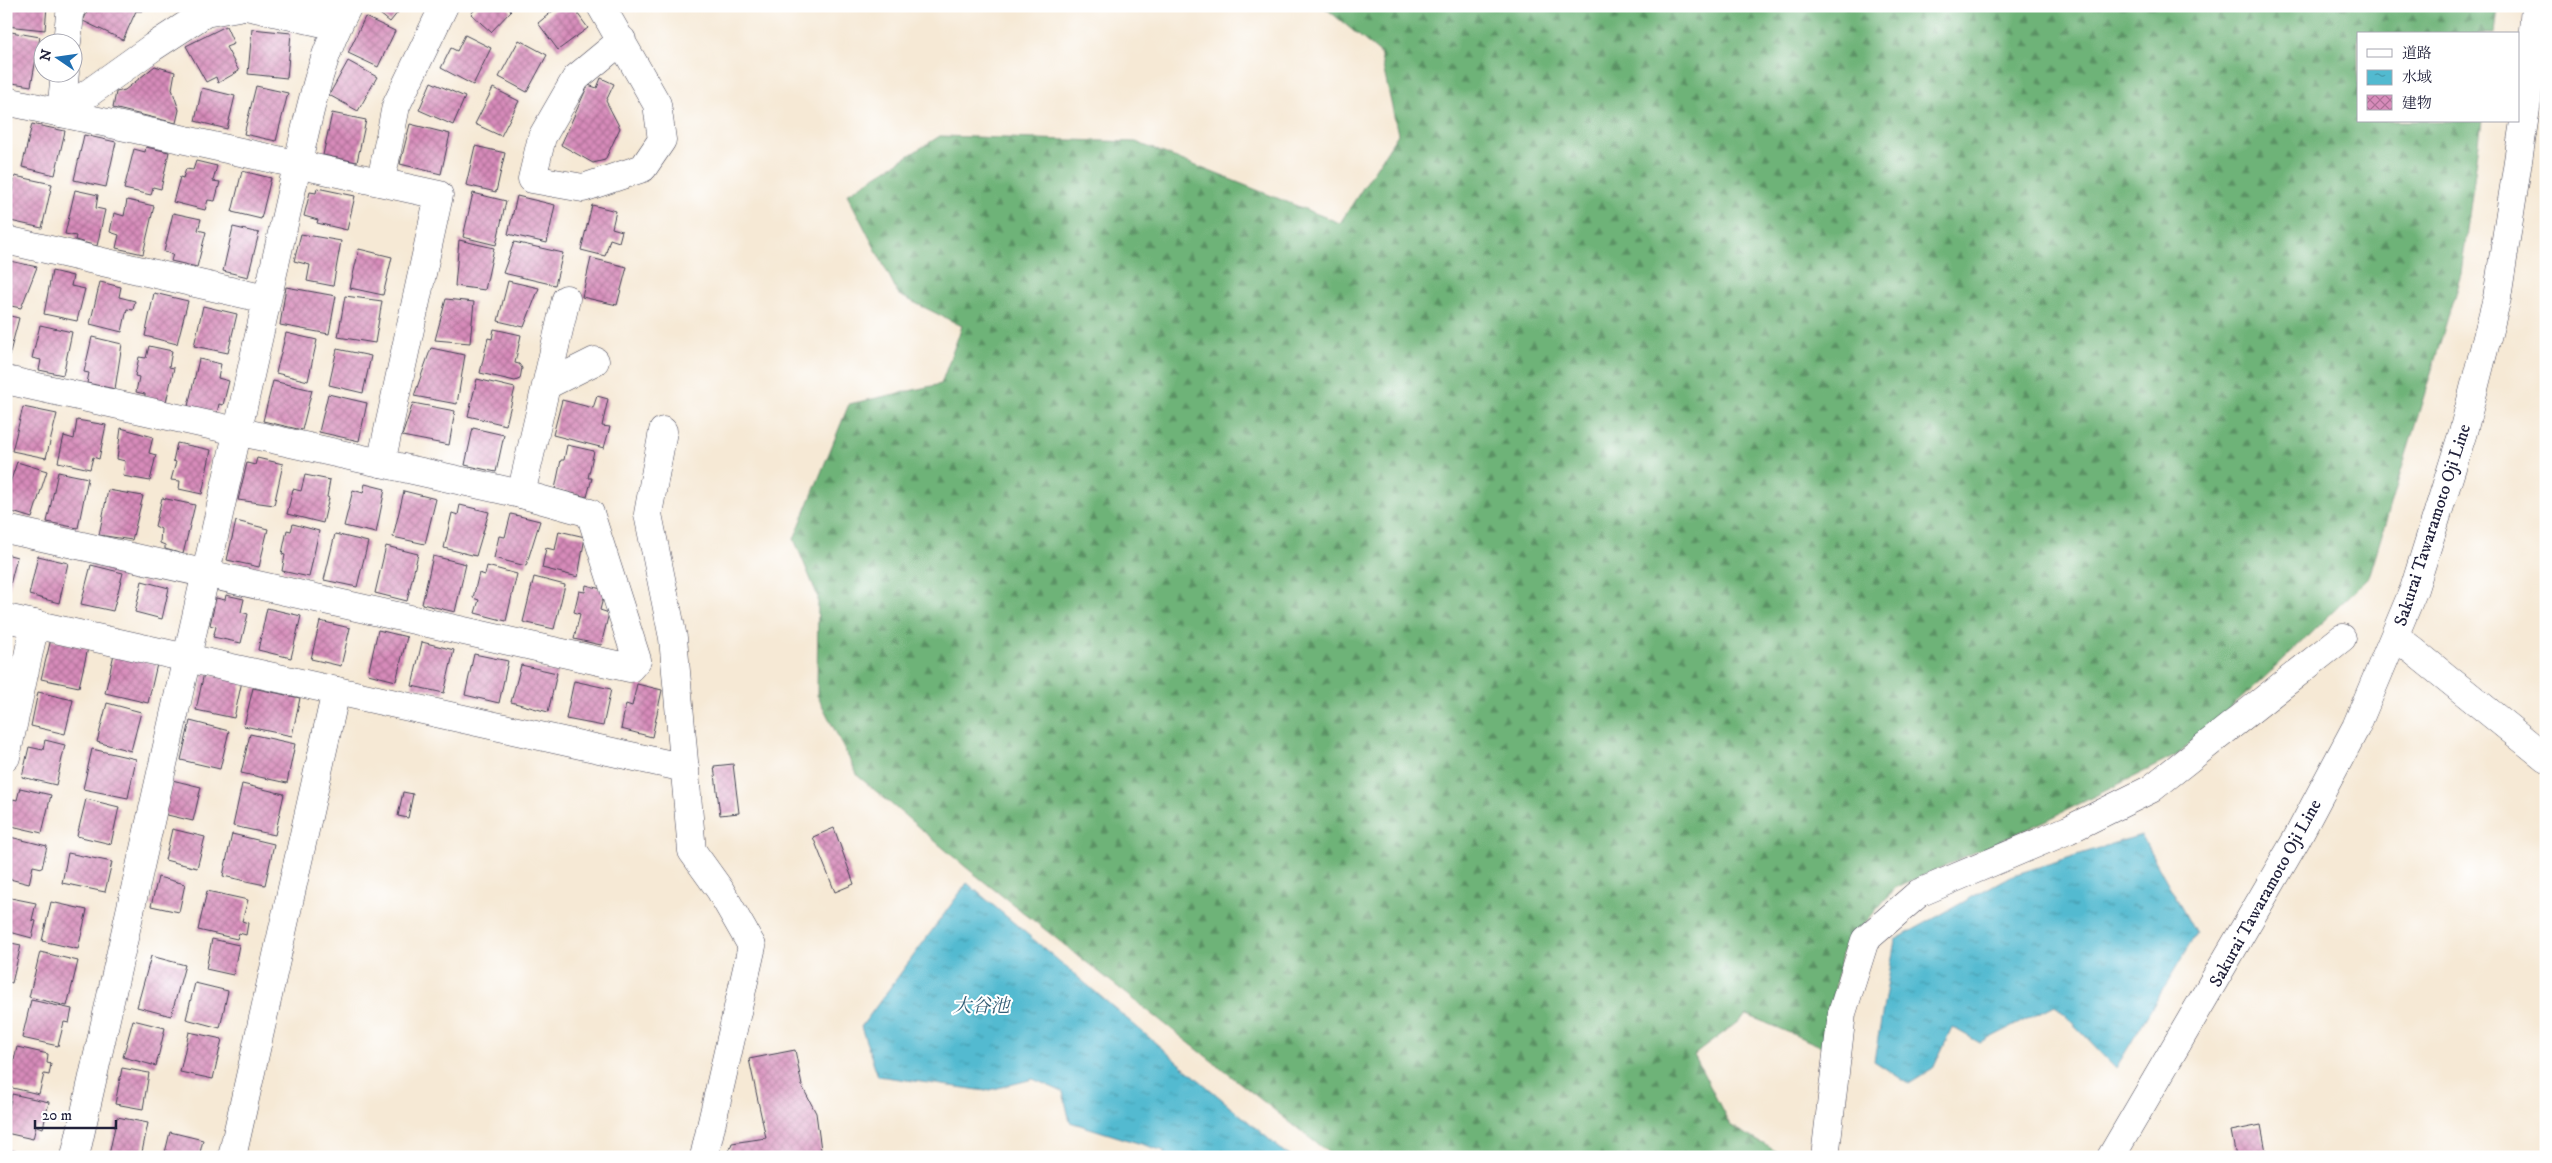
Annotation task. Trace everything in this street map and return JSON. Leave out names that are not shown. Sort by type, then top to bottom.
[{"type":"street","points":[[68,32],[71,6]]},
{"type":"street","points":[[61,113],[152,47],[204,13],[245,6],[343,16],[319,72],[266,299],[75,1157]]},
{"type":"street","points":[[381,181],[396,106],[444,6]]},
{"type":"street","points":[[601,6],[622,40],[657,104],[662,140],[643,168],[583,188],[532,179],[542,137],[576,78],[622,40]]},
{"type":"street","name":"Sakurai Tawaramoto Oji Line","points":[[2111,1157],[2296,840],[2356,727],[2414,589],[2463,432],[2497,298],[2525,112],[2535,6]]},
{"type":"street","points":[[61,113],[64,82]]},
{"type":"street","points":[[6,101],[297,166],[381,181],[439,195],[381,463]]},
{"type":"street","points":[[6,240],[266,299]]},
{"type":"street","points":[[521,494],[566,300]]},
{"type":"street","points":[[546,385],[595,361]]},
{"type":"street","points":[[6,380],[521,494],[590,513],[637,660],[630,668],[6,529]]},
{"type":"street","points":[[663,431],[648,514],[673,638],[692,851],[720,890],[752,946],[704,1157]]},
{"type":"street","points":[[6,618],[685,768]]},
{"type":"street","points":[[6,756],[35,624]]},
{"type":"street","points":[[2395,636],[2546,758]]},
{"type":"street","points":[[1825,1157],[1842,1013],[1865,940],[1919,893],[2068,830],[2151,790],[2342,638]]},
{"type":"street","points":[[232,1157],[336,691]]},
{"type":"green space","points":[[1323,6],[2498,6],[2495,32],[2357,32],[2357,122],[2482,122],[2461,274],[2369,577],[2263,679],[2179,754],[2047,820],[1895,888],[1843,949],[1823,1047],[1747,1015],[1694,1055],[1730,1125],[1786,1157],[1334,1157],[968,869],[858,776],[817,695],[818,597],[794,539],[849,404],[941,384],[962,326],[899,295],[847,194],[940,136],[1136,142],[1340,223],[1398,134],[1380,53]]},
{"type":"water","points":[[2141,835],[2196,934],[2116,1068],[2055,1005],[1980,1043],[1952,1027],[1933,1069],[1909,1084],[1874,1061],[1895,940],[2010,876]]},
{"type":"water","name":"大谷池","points":[[967,883],[1290,1157],[1164,1157],[1164,1151],[1070,1122],[1063,1092],[1033,1079],[986,1091],[878,1076],[861,1027]]},
{"type":"building","points":[[6,6],[47,6],[45,30],[6,26]]},
{"type":"building","points":[[90,6],[145,6],[142,11],[136,11],[123,40],[83,21]]},
{"type":"building","points":[[370,6],[403,6],[390,22]]},
{"type":"building","points":[[478,6],[506,6],[511,11],[491,32],[471,14]]},
{"type":"building","points":[[559,6],[572,6],[588,28],[558,50],[538,23]]},
{"type":"building","points":[[365,17],[395,31],[378,67],[348,53]]},
{"type":"building","points":[[226,26],[234,44],[226,47],[239,71],[218,83],[216,77],[206,82],[186,46]]},
{"type":"building","points":[[252,29],[291,33],[287,78],[248,74]]},
{"type":"building","points":[[11,32],[32,36],[31,86],[6,82],[6,55]]},
{"type":"building","points":[[465,35],[491,48],[473,85],[441,68],[451,48],[457,51]]},
{"type":"building","points":[[519,40],[547,55],[527,92],[499,77]]},
{"type":"building","points":[[348,61],[377,77],[358,111],[329,95]]},
{"type":"building","points":[[155,66],[175,72],[172,89],[179,110],[176,123],[113,108],[116,92],[125,90]]},
{"type":"building","points":[[601,78],[614,84],[606,101],[620,128],[605,160],[593,163],[561,145],[588,85],[597,88]]},
{"type":"building","points":[[431,82],[465,97],[453,125],[419,110]]},
{"type":"building","points":[[256,86],[288,93],[276,141],[244,134]]},
{"type":"building","points":[[202,88],[235,96],[227,129],[195,121]]},
{"type":"building","points":[[493,88],[519,101],[501,136],[475,124]]},
{"type":"building","points":[[332,113],[366,120],[357,162],[323,155]]},
{"type":"building","points":[[6,117],[10,118],[7,133],[6,133]]},
{"type":"building","points":[[32,124],[65,131],[55,175],[22,167]]},
{"type":"building","points":[[410,124],[450,134],[441,174],[400,164]]},
{"type":"building","points":[[84,135],[116,142],[106,187],[74,180]]},
{"type":"building","points":[[475,146],[505,153],[496,192],[466,185]]},
{"type":"building","points":[[146,147],[169,152],[161,189],[153,187],[151,195],[124,189],[134,149],[145,152]]},
{"type":"building","points":[[196,161],[217,166],[213,181],[220,182],[215,201],[208,200],[205,210],[173,202],[180,177],[183,178],[186,169],[193,170]]},
{"type":"building","points":[[242,171],[271,178],[261,219],[232,212]]},
{"type":"building","points":[[15,176],[52,184],[42,228],[6,220]]},
{"type":"building","points":[[317,188],[355,196],[347,230],[317,223],[318,220],[304,216],[310,192],[316,193]]},
{"type":"building","points":[[75,190],[98,195],[96,208],[105,210],[97,246],[75,240],[76,236],[65,234]]},
{"type":"building","points":[[473,193],[506,201],[496,245],[463,237]]},
{"type":"building","points":[[517,196],[555,205],[547,243],[508,234]]},
{"type":"building","points":[[127,200],[154,206],[143,254],[116,248],[119,235],[110,232],[114,213],[124,216]]},
{"type":"building","points":[[592,205],[616,211],[612,228],[622,231],[619,242],[610,239],[605,256],[581,250]]},
{"type":"building","points":[[173,213],[201,219],[198,230],[206,232],[197,267],[171,261],[173,254],[164,252]]},
{"type":"building","points":[[233,227],[259,233],[248,277],[223,271]]},
{"type":"building","points":[[301,234],[341,241],[333,286],[307,281],[310,265],[294,261]]},
{"type":"building","points":[[459,240],[494,248],[485,290],[455,286]]},
{"type":"building","points":[[514,242],[563,253],[555,285],[503,273]]},
{"type":"building","points":[[359,249],[392,257],[383,295],[350,288]]},
{"type":"building","points":[[591,258],[627,267],[617,305],[582,297]]},
{"type":"building","points":[[6,260],[37,267],[21,308],[6,305]]},
{"type":"building","points":[[52,271],[73,276],[71,286],[85,289],[77,321],[44,314]]},
{"type":"building","points":[[508,281],[539,288],[524,327],[498,321]]},
{"type":"building","points":[[100,282],[121,287],[119,297],[135,301],[133,310],[127,309],[122,332],[90,324]]},
{"type":"building","points":[[286,287],[336,296],[329,334],[280,325]]},
{"type":"building","points":[[154,293],[188,301],[177,344],[145,336]]},
{"type":"building","points":[[345,296],[382,301],[375,343],[338,337]]},
{"type":"building","points":[[446,299],[474,302],[470,343],[435,340]]},
{"type":"building","points":[[203,306],[237,314],[228,353],[194,346]]},
{"type":"building","points":[[6,315],[19,318],[8,360],[6,359]]},
{"type":"building","points":[[40,325],[72,332],[63,375],[39,370],[41,360],[32,358]]},
{"type":"building","points":[[494,329],[521,335],[515,363],[519,364],[522,368],[520,379],[515,381],[480,373],[488,338],[492,339]]},
{"type":"building","points":[[286,333],[317,340],[308,381],[276,373]]},
{"type":"building","points":[[92,337],[122,344],[115,389],[87,383],[89,373],[84,372]]},
{"type":"building","points":[[149,346],[172,351],[169,367],[174,368],[166,402],[145,397],[145,394],[136,392],[139,377],[135,376],[139,357],[146,358]]},
{"type":"building","points":[[431,348],[465,355],[457,404],[414,396]]},
{"type":"building","points":[[337,349],[371,356],[363,393],[329,385]]},
{"type":"building","points":[[199,359],[221,364],[218,378],[229,381],[223,405],[219,404],[217,413],[188,406]]},
{"type":"building","points":[[477,379],[515,388],[506,425],[468,416]]},
{"type":"building","points":[[273,381],[312,390],[302,430],[263,421]]},
{"type":"building","points":[[328,394],[367,403],[359,441],[319,432]]},
{"type":"building","points":[[597,396],[608,399],[602,426],[610,427],[604,448],[553,435],[562,400],[593,408]]},
{"type":"building","points":[[413,403],[455,411],[449,445],[402,436]]},
{"type":"building","points":[[23,407],[57,414],[46,458],[12,451]]},
{"type":"building","points":[[77,420],[106,425],[99,459],[93,457],[90,469],[58,462],[64,436],[74,439]]},
{"type":"building","points":[[121,428],[153,437],[149,453],[156,455],[150,481],[123,476],[125,461],[117,459]]},
{"type":"building","points":[[473,428],[504,435],[496,472],[465,465]]},
{"type":"building","points":[[177,443],[211,450],[202,494],[179,489],[180,481],[171,480],[176,462],[173,461]]},
{"type":"building","points":[[567,445],[594,451],[588,478],[592,478],[587,497],[555,489],[561,460],[564,460]]},
{"type":"building","points":[[257,458],[283,464],[274,505],[238,500],[247,463],[255,465]]},
{"type":"building","points":[[17,462],[47,471],[32,518],[6,510],[6,495]]},
{"type":"building","points":[[58,472],[88,478],[78,528],[47,522]]},
{"type":"building","points":[[305,475],[330,480],[327,497],[329,498],[323,523],[287,514],[293,489],[301,491]]},
{"type":"building","points":[[365,484],[385,489],[376,533],[344,526],[353,490],[363,493]]},
{"type":"building","points":[[108,490],[143,496],[132,540],[99,535]]},
{"type":"building","points":[[404,491],[436,499],[425,544],[393,537]]},
{"type":"building","points":[[162,498],[195,505],[183,554],[165,549],[165,545],[160,543],[161,529],[155,526]]},
{"type":"building","points":[[460,505],[489,512],[476,556],[444,548],[452,513],[458,515]]},
{"type":"building","points":[[511,514],[540,521],[526,566],[494,558],[499,536],[505,537]]},
{"type":"building","points":[[236,521],[268,529],[259,567],[227,560]]},
{"type":"building","points":[[293,524],[319,531],[309,577],[282,571],[285,555],[282,554],[287,530],[291,531]]},
{"type":"building","points":[[559,531],[585,537],[578,577],[542,568],[546,548],[555,550]]},
{"type":"building","points":[[335,534],[368,542],[357,587],[324,580]]},
{"type":"building","points":[[386,546],[418,554],[407,601],[375,593]]},
{"type":"building","points":[[6,554],[17,557],[9,589],[6,589]]},
{"type":"building","points":[[38,556],[68,563],[59,603],[29,595]]},
{"type":"building","points":[[433,556],[466,564],[455,612],[422,604]]},
{"type":"building","points":[[91,565],[123,573],[113,611],[81,604]]},
{"type":"building","points":[[487,566],[517,574],[506,621],[475,613],[479,600],[473,598],[479,573],[485,575]]},
{"type":"building","points":[[534,577],[565,585],[554,629],[523,622]]},
{"type":"building","points":[[142,581],[169,588],[162,619],[135,612]]},
{"type":"building","points":[[586,585],[605,590],[600,610],[609,613],[601,645],[574,639],[580,614],[574,612],[579,591],[585,592]]},
{"type":"building","points":[[226,595],[244,599],[241,612],[248,614],[241,643],[213,637],[216,627],[210,625],[216,598],[225,600]]},
{"type":"building","points":[[267,608],[301,616],[291,658],[258,650]]},
{"type":"building","points":[[320,621],[350,628],[341,666],[311,659]]},
{"type":"building","points":[[378,630],[407,637],[396,681],[368,674]]},
{"type":"building","points":[[51,639],[88,648],[79,687],[41,679]]},
{"type":"building","points":[[422,642],[454,650],[444,693],[412,686]]},
{"type":"building","points":[[114,654],[157,664],[148,703],[105,693]]},
{"type":"building","points":[[474,654],[508,661],[499,703],[465,695]]},
{"type":"building","points":[[521,665],[557,673],[548,712],[511,702]]},
{"type":"building","points":[[204,673],[242,681],[234,718],[196,710]]},
{"type":"building","points":[[574,681],[611,689],[603,726],[566,719]]},
{"type":"building","points":[[637,684],[662,690],[652,737],[621,729],[626,704],[632,706]]},
{"type":"building","points":[[253,688],[300,698],[292,736],[244,726]]},
{"type":"building","points":[[38,692],[73,700],[65,734],[31,726]]},
{"type":"building","points":[[107,703],[141,712],[131,751],[97,742]]},
{"type":"building","points":[[190,721],[229,731],[220,769],[181,760]]},
{"type":"building","points":[[250,734],[295,744],[287,783],[241,773]]},
{"type":"building","points":[[45,740],[65,745],[56,785],[22,777],[29,747],[43,750]]},
{"type":"building","points":[[92,749],[136,759],[128,798],[83,789]]},
{"type":"building","points":[[733,764],[739,813],[720,815],[714,766]]},
{"type":"building","points":[[172,780],[201,787],[193,821],[163,814]]},
{"type":"building","points":[[242,784],[284,794],[275,835],[233,826]]},
{"type":"building","points":[[20,788],[51,795],[42,833],[7,825],[13,799],[17,800]]},
{"type":"building","points":[[403,792],[413,794],[408,818],[398,816]]},
{"type":"building","points":[[86,799],[119,807],[111,844],[77,836]]},
{"type":"building","points":[[834,828],[854,884],[835,892],[813,837]]},
{"type":"building","points":[[172,829],[205,837],[197,868],[165,860]]},
{"type":"building","points":[[232,834],[274,844],[265,885],[223,876]]},
{"type":"building","points":[[6,836],[47,846],[42,868],[33,866],[29,884],[6,878]]},
{"type":"building","points":[[68,853],[112,862],[105,892],[62,883]]},
{"type":"building","points":[[158,877],[185,884],[179,912],[151,906]]},
{"type":"building","points":[[207,891],[248,900],[242,921],[248,923],[246,935],[239,933],[237,939],[198,930]]},
{"type":"building","points":[[6,897],[36,903],[32,920],[36,921],[32,938],[6,931]]},
{"type":"building","points":[[51,902],[87,910],[78,949],[42,941]]},
{"type":"building","points":[[212,939],[239,945],[233,975],[206,969]]},
{"type":"building","points":[[6,942],[21,945],[12,983],[6,981]]},
{"type":"building","points":[[40,952],[78,961],[67,1006],[29,997]]},
{"type":"building","points":[[151,956],[185,965],[171,1016],[137,1007]]},
{"type":"building","points":[[195,983],[228,991],[220,1028],[186,1019]]},
{"type":"building","points":[[31,1000],[72,1009],[69,1023],[64,1022],[58,1046],[22,1038]]},
{"type":"building","points":[[133,1020],[165,1028],[156,1066],[123,1057]]},
{"type":"building","points":[[189,1032],[222,1039],[213,1079],[180,1072]]},
{"type":"building","points":[[17,1047],[48,1054],[47,1063],[51,1064],[49,1075],[44,1074],[39,1094],[8,1087]]},
{"type":"building","points":[[795,1050],[802,1086],[816,1113],[822,1157],[727,1157],[732,1143],[766,1138],[749,1059]]},
{"type":"building","points":[[122,1068],[149,1073],[143,1109],[115,1104]]},
{"type":"building","points":[[12,1094],[49,1102],[43,1128],[36,1126],[33,1139],[6,1133],[6,1121]]},
{"type":"building","points":[[117,1117],[148,1123],[141,1157],[109,1155]]},
{"type":"building","points":[[2261,1125],[2267,1157],[2236,1157],[2231,1131]]},
{"type":"building","points":[[170,1132],[203,1140],[199,1157],[164,1157]]},
{"type":"building","points":[[6,1149],[26,1154],[26,1157],[6,1157]]}]
